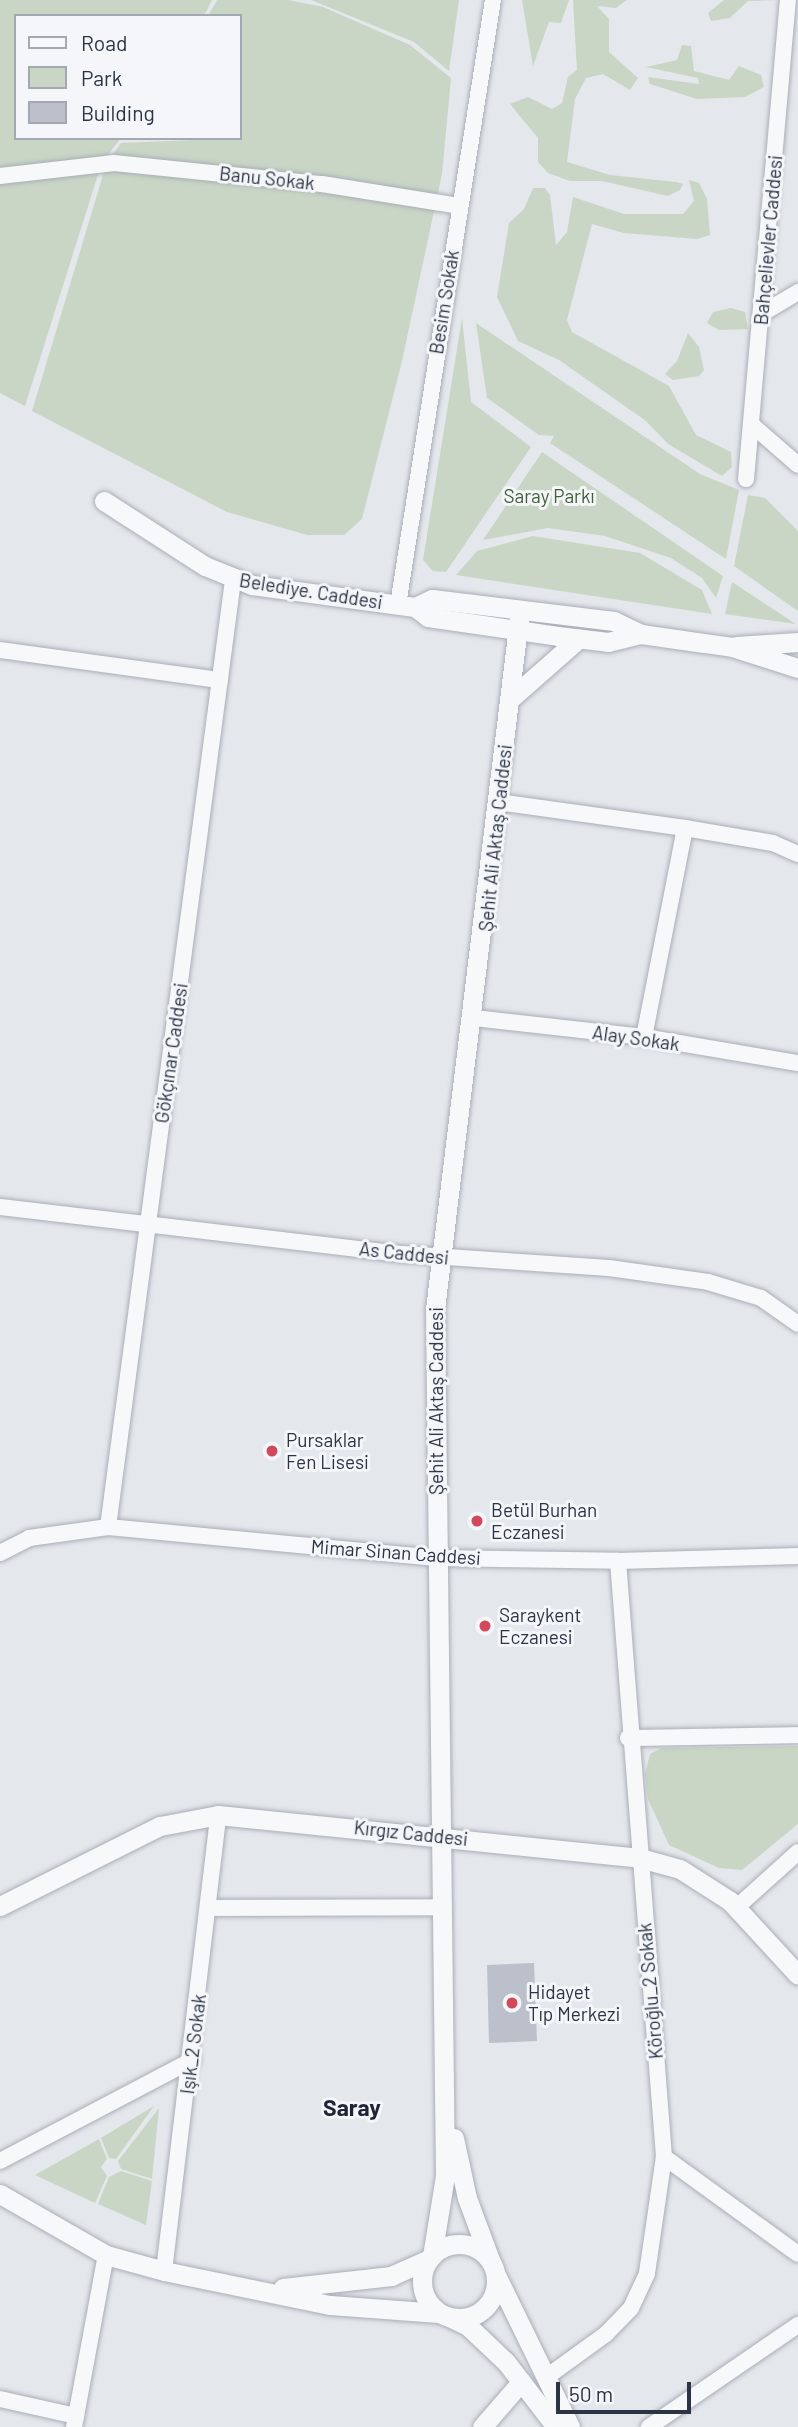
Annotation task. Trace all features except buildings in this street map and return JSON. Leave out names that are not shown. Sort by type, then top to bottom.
[{"type":"street","name":"Besim Sokak","points":[[406,606],[460,206],[493,0]]},
{"type":"street","name":"Bahçelievler Caddesi","points":[[746,479],[788,0]]},
{"type":"street","name":"Banu Sokak","points":[[0,176],[72,167],[159,167],[460,206]]},
{"type":"street","points":[[761,314],[798,292]]},
{"type":"street","points":[[751,424],[798,465]]},
{"type":"street","name":"Belediye. Caddesi","points":[[104,501],[233,580],[406,606],[428,617],[578,639],[608,642],[641,634]]},
{"type":"street","name":"Gökçınar Caddesi","points":[[108,1527],[233,580]]},
{"type":"street","name":"Belediye. Caddesi","points":[[406,606],[432,599],[614,621],[641,634],[732,647]]},
{"type":"street","name":"Şehit Ali Aktaş Caddesi","points":[[444,2315],[422,2282],[431,2257],[445,2176],[443,1835],[433,1366],[441,1258],[474,1018],[520,610]]},
{"type":"street","points":[[510,699],[578,639]]},
{"type":"street","points":[[732,647],[798,642]]},
{"type":"street","points":[[732,647],[798,668]]},
{"type":"street","points":[[0,650],[220,680]]},
{"type":"street","points":[[498,802],[773,843],[798,854]]},
{"type":"street","points":[[644,1037],[685,828]]},
{"type":"street","name":"Alay Sokak","points":[[474,1018],[644,1037],[798,1063]]},
{"type":"street","name":"As Caddesi","points":[[0,1207],[441,1258],[609,1268],[708,1282],[761,1298],[798,1324]]},
{"type":"street","name":"Mimar Sinan Caddesi","points":[[0,1553],[30,1538],[108,1527],[437,1558],[618,1561],[798,1556]]},
{"type":"street","name":"Köroğlu_2 Sokak","points":[[548,2376],[607,2334],[631,2308],[647,2273],[664,2157],[628,1738],[618,1561]]},
{"type":"street","points":[[628,1738],[798,1735]]},
{"type":"street","name":"Kırgız Caddesi","points":[[0,1906],[160,1826],[218,1815],[443,1835],[640,1858],[703,1880],[737,1907],[798,1975]]},
{"type":"street","name":"Işık_2 Sokak","points":[[164,2271],[192,2060],[218,1815]]},
{"type":"street","points":[[737,1907],[798,1852]]},
{"type":"street","points":[[208,1908],[444,1907]]},
{"type":"street","points":[[0,2161],[192,2060]]},
{"type":"street","name":"Şehit Ali Aktaş Caddesi","points":[[445,2071],[458,2164],[494,2268],[548,2376],[570,2427]]},
{"type":"street","points":[[664,2157],[798,2254]]},
{"type":"street","points":[[0,2194],[106,2255],[164,2271],[271,2290],[330,2305],[444,2315],[484,2309],[495,2292],[494,2268],[478,2249],[459,2244],[391,2276],[271,2290]]},
{"type":"street","points":[[0,2399],[75,2422],[106,2255]]},
{"type":"street","points":[[444,2315],[482,2337],[556,2427]]},
{"type":"street","points":[[649,2427],[798,2325]]},
{"type":"street","points":[[482,2427],[520,2382]]},
{"type":"green space","points":[[0,0],[212,0],[205,14],[14,14],[14,140],[119,140],[102,162],[25,406],[0,393]]},
{"type":"green space","points":[[217,0],[289,0],[323,7],[410,45],[451,78],[442,174],[402,361],[362,519],[344,535],[307,535],[227,512],[32,411],[106,165],[121,143],[242,140],[242,14],[209,14]]},
{"type":"green space","points":[[311,0],[459,0],[449,71],[414,42]]},
{"type":"green space","points":[[522,0],[569,0],[561,23],[549,22],[533,66]]},
{"type":"green space","points":[[573,0],[627,0],[616,8],[597,6],[609,19],[609,52],[638,78],[630,90],[603,74],[586,78],[575,99],[567,162],[610,175],[676,182],[683,184],[680,190],[668,196],[602,181],[570,181],[548,173],[538,162],[538,138],[510,104],[528,97],[552,109],[562,103],[568,77],[577,70]]},
{"type":"green space","points":[[724,0],[777,0],[748,1],[730,18],[711,21],[708,13]]},
{"type":"green space","points":[[682,45],[691,46],[694,71],[729,80],[739,66],[761,75],[764,87],[745,97],[697,99],[650,84],[648,77],[699,84],[698,78],[646,67],[677,60]]},
{"type":"green space","points":[[689,180],[699,183],[707,199],[710,235],[697,239],[624,233],[592,224],[567,320],[572,332],[669,386],[696,435],[731,452],[732,467],[722,476],[668,444],[646,421],[559,360],[518,341],[497,297],[509,223],[524,209],[533,188],[545,188],[550,195],[556,245],[567,232],[573,197],[624,214],[683,214],[694,201]]},
{"type":"green space","points":[[731,308],[745,312],[748,329],[719,330],[707,323],[713,312]]},
{"type":"green space","points":[[462,318],[471,402],[531,447],[446,572],[433,571],[423,560]]},
{"type":"green space","points":[[476,323],[700,474],[739,490],[726,559],[550,443],[554,436],[539,435],[487,398]]},
{"type":"green space","points":[[688,333],[699,347],[704,370],[699,376],[673,380],[665,374],[677,361]]},
{"type":"green space","name":"Saray Parkı","points":[[542,452],[723,576],[716,598],[702,578],[671,558],[605,536],[548,528],[483,540]]},
{"type":"green space","points":[[748,495],[765,498],[798,531],[798,611],[734,566]]},
{"type":"green space","points":[[533,536],[640,553],[702,590],[712,614],[456,575],[477,551]]},
{"type":"green space","points":[[732,582],[796,624],[725,614]]},
{"type":"green space","points":[[798,1746],[798,1824],[742,1870],[719,1868],[669,1845],[648,1799],[645,1774],[650,1754],[662,1748]]},
{"type":"green space","points":[[154,2106],[116,2159],[109,2158],[101,2138]]},
{"type":"green space","points":[[159,2108],[152,2179],[121,2169],[118,2161]]},
{"type":"green space","points":[[99,2139],[107,2159],[101,2167],[107,2176],[95,2203],[35,2175]]},
{"type":"green space","points":[[121,2171],[152,2181],[146,2225],[98,2204],[109,2177]]},
{"type":"place","name":"Pursaklar Fen Lisesi","points":[[272,1451]]},
{"type":"place","name":"Betül Burhan Eczanesi","points":[[477,1521]]},
{"type":"place","name":"Saraykent Eczanesi","points":[[485,1626]]},
{"type":"place","name":"Hidayet Tıp Merkezi","points":[[512,2003]]},
{"type":"district","name":"Saray","points":[[352,2107]]}]
